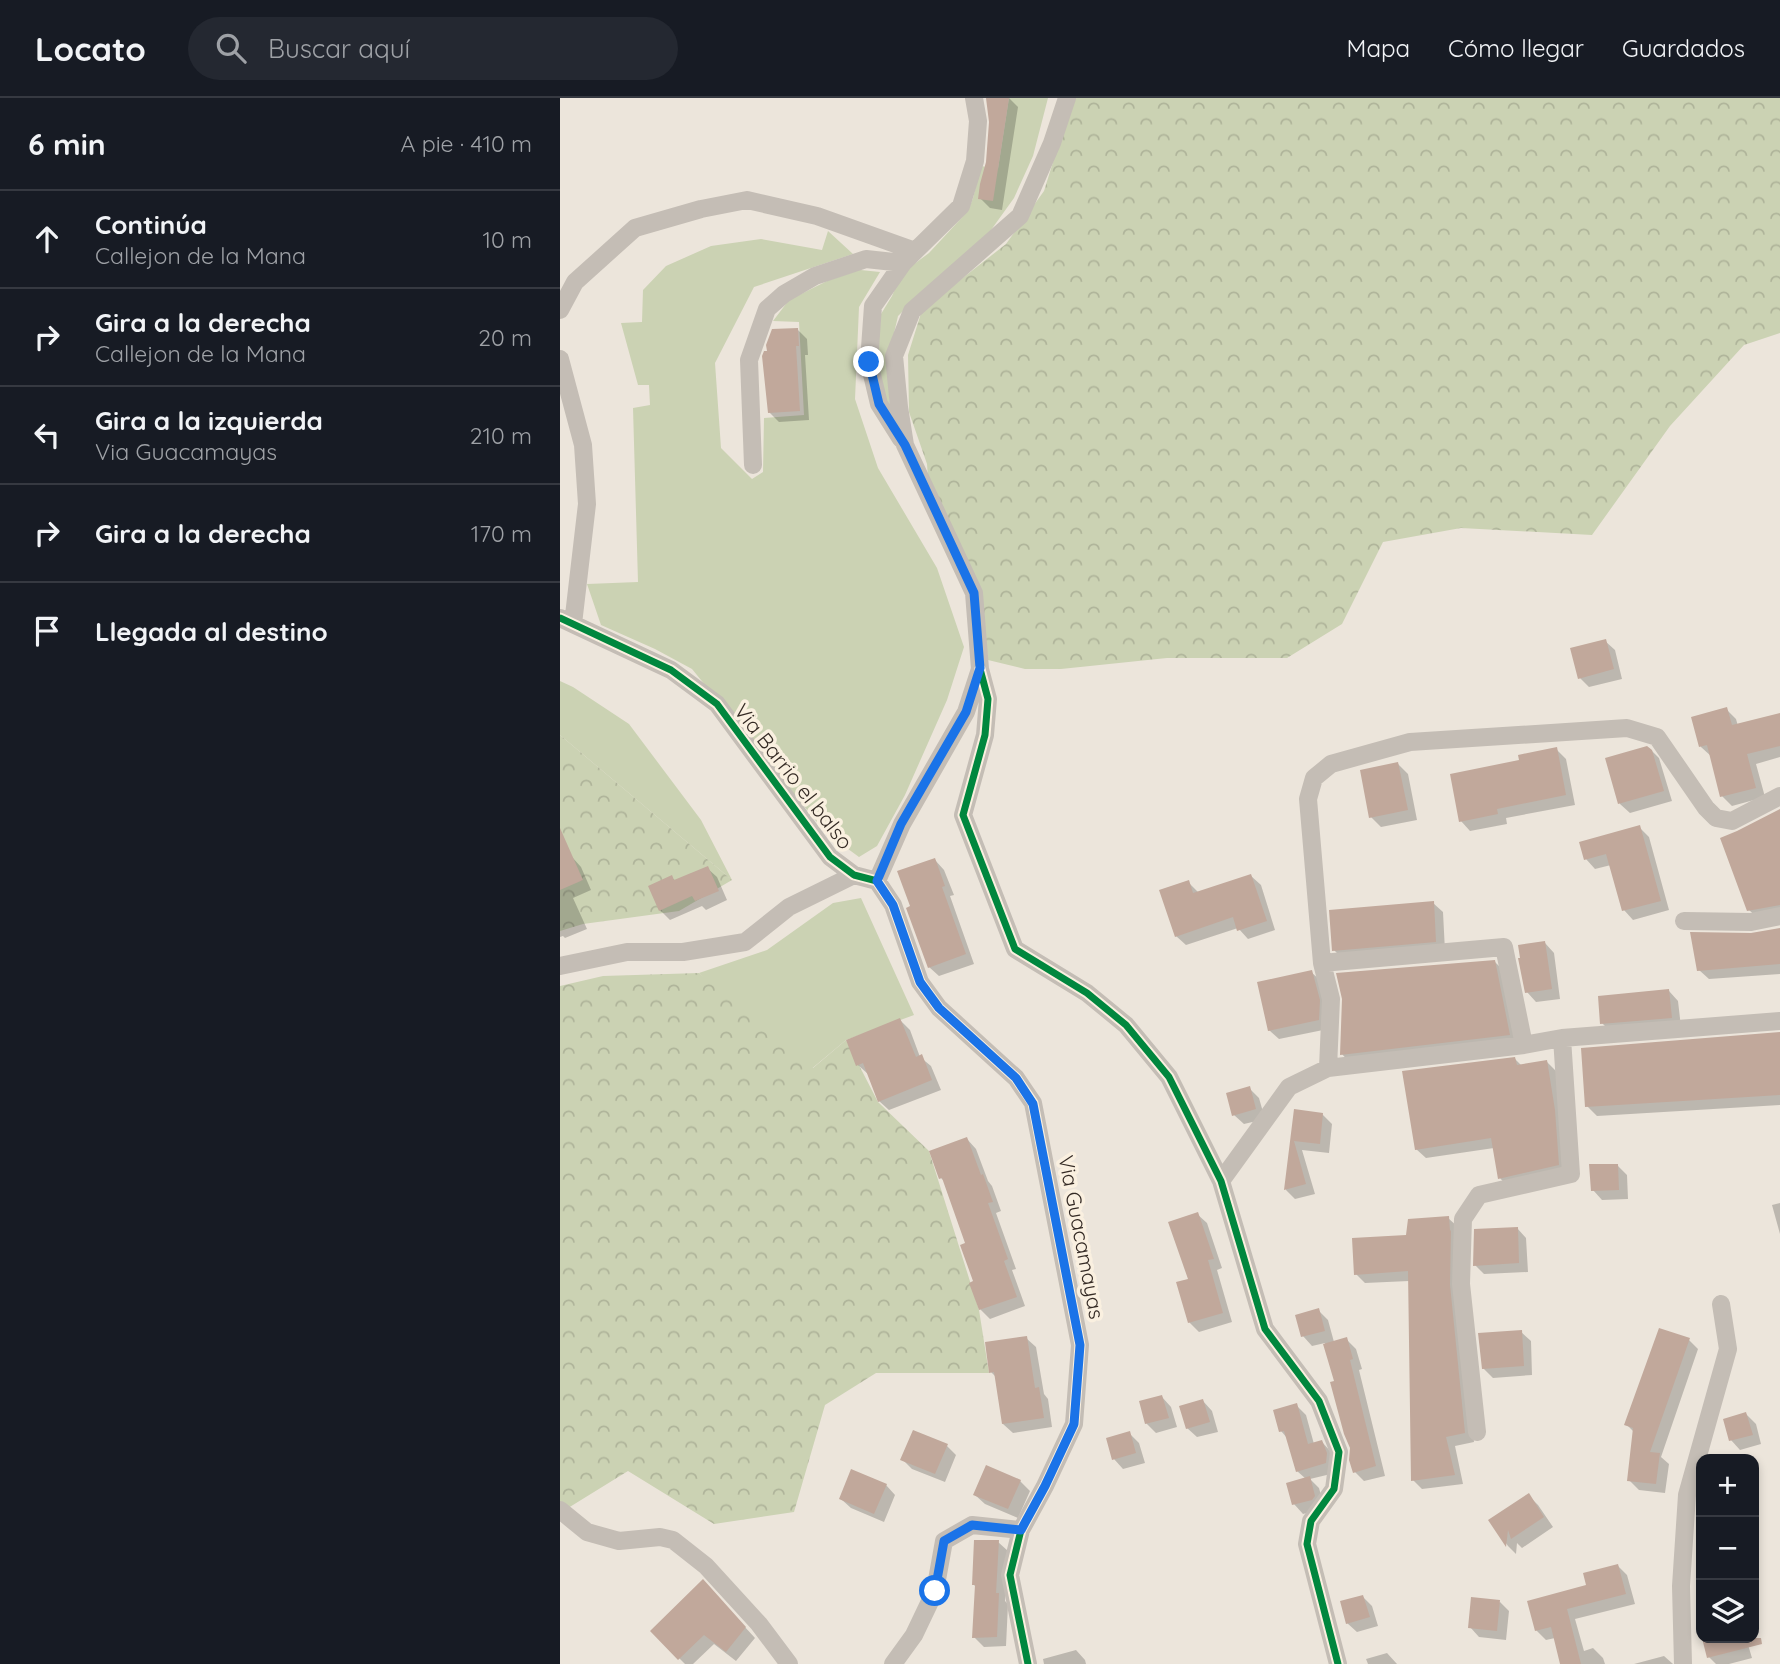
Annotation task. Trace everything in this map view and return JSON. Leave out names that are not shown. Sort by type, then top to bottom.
[{"type":"street","points":[[963,98],[978,121]]},
{"type":"street","points":[[974,98],[978,121],[975,161],[961,206],[909,257],[873,306],[869,362],[879,404],[905,445],[974,593],[980,668],[988,699],[985,735],[963,815],[1015,949],[1087,993],[1126,1025],[1169,1077],[1221,1181],[1265,1329],[1319,1401],[1339,1452],[1334,1489],[1311,1521],[1307,1544],[1338,1664]]},
{"type":"street","points":[[905,445],[894,356],[912,311],[1020,216],[1052,143],[1068,98]]},
{"type":"street","points":[[560,310],[575,282],[635,228],[701,209],[747,200],[817,216],[909,257]]},
{"type":"street","points":[[752,465],[750,360],[767,309],[784,294],[815,276],[866,259],[909,257]]},
{"type":"street","points":[[560,359],[583,445],[587,504],[567,621]]},
{"type":"street","name":"Via Barrio el balso","points":[[567,621],[671,670],[716,704],[830,857],[854,875]]},
{"type":"street","points":[[560,967],[627,952],[683,952],[745,942],[789,907],[854,875],[877,881],[901,824],[966,712],[980,668]]},
{"type":"street","points":[[1328,1068],[1331,999],[1322,963],[1308,799],[1314,778],[1331,764],[1410,742],[1627,728],[1657,737],[1706,808],[1716,818],[1732,821],[1780,796]]},
{"type":"street","name":"Via Guacamayas","points":[[877,881],[893,905],[920,982],[939,1008],[1016,1078],[1033,1104],[1080,1345],[1074,1424],[1021,1530],[1010,1576],[1028,1664]]},
{"type":"street","points":[[1684,921],[1751,922],[1780,916]]},
{"type":"street","points":[[1322,963],[1504,947],[1524,1045]]},
{"type":"street","points":[[1221,1181],[1289,1087],[1328,1068],[1524,1045],[1562,1038],[1780,1021]]},
{"type":"street","points":[[1477,1432],[1461,1284],[1462,1219],[1479,1195],[1571,1174],[1562,1038]]},
{"type":"street","points":[[1683,1664],[1681,1586],[1687,1495],[1728,1349],[1721,1304]]},
{"type":"street","points":[[560,1510],[587,1532],[619,1541],[660,1536],[673,1540],[706,1566],[759,1624],[789,1664]]},
{"type":"street","points":[[893,1664],[914,1636],[935,1591],[944,1541],[972,1525],[1021,1530]]},
{"type":"green space","points":[[1009,98],[1048,98],[1033,156],[1014,198],[986,237],[898,316],[888,359],[891,428],[875,382],[881,314],[902,273],[929,253],[968,211],[981,166],[998,169]]},
{"type":"green space","points":[[1073,98],[1780,98],[1780,333],[1744,345],[1670,426],[1592,535],[1461,528],[1383,542],[1342,624],[1287,658],[1167,658],[1061,669],[1025,669],[988,660],[980,592],[929,491],[927,464],[909,412],[908,355],[922,310],[1006,244],[1044,191]]},
{"type":"green space","points":[[828,231],[853,254],[754,287],[715,363],[721,448],[752,479],[763,472],[764,418],[804,415],[799,322],[773,321],[789,300],[851,269],[880,272],[859,307],[855,399],[878,468],[937,568],[964,647],[947,700],[905,795],[877,846],[859,857],[825,832],[692,669],[601,625],[587,584],[638,582],[633,408],[650,405],[649,385],[638,385],[621,323],[642,322],[643,290],[666,266],[711,246],[761,239],[822,250]]},
{"type":"green space","points":[[560,681],[629,724],[701,820],[732,880],[560,735]]},
{"type":"green space","points":[[560,735],[732,880],[679,911],[583,924],[560,931]]},
{"type":"green space","points":[[861,898],[914,1015],[846,1040],[803,1076],[699,973],[767,950],[833,903]]},
{"type":"green space","points":[[699,973],[813,1068],[846,1040],[878,1102],[929,1151],[979,1310],[989,1373],[876,1373],[825,1405],[794,1512],[714,1524],[628,1471],[560,1513],[560,986],[603,976]]},
{"type":"building","points":[[986,98],[1009,98],[993,201],[978,199],[986,162],[989,122]]},
{"type":"building","points":[[798,328],[799,346],[796,346],[800,411],[768,413],[762,356],[764,351],[767,351],[766,345],[772,329]]},
{"type":"building","points":[[1606,639],[1614,669],[1578,679],[1570,648]]},
{"type":"building","points":[[1727,707],[1732,725],[1780,713],[1780,746],[1747,754],[1756,788],[1720,797],[1707,745],[1699,747],[1691,717]]},
{"type":"building","points":[[1647,746],[1652,750],[1664,791],[1618,804],[1605,758]]},
{"type":"building","points":[[1557,747],[1566,795],[1497,809],[1498,814],[1459,822],[1450,774],[1519,760],[1518,755]]},
{"type":"building","points":[[1398,762],[1408,810],[1369,818],[1360,770]]},
{"type":"building","points":[[1780,809],[1780,905],[1747,911],[1720,838]]},
{"type":"building","points":[[1640,825],[1661,901],[1622,911],[1606,854],[1584,860],[1579,842]]},
{"type":"building","points":[[560,828],[583,880],[560,890]]},
{"type":"building","points":[[935,858],[945,886],[942,887],[966,954],[928,968],[906,908],[910,906],[897,871]]},
{"type":"building","points":[[708,866],[719,891],[695,901],[692,896],[659,911],[648,886],[672,875],[674,880]]},
{"type":"building","points":[[1251,874],[1267,921],[1237,931],[1233,917],[1175,937],[1159,890],[1189,880],[1193,893]]},
{"type":"building","points":[[1434,901],[1436,942],[1332,951],[1329,910]]},
{"type":"building","points":[[1780,928],[1780,964],[1697,971],[1690,932],[1751,933]]},
{"type":"building","points":[[1545,941],[1552,989],[1525,993],[1518,945]]},
{"type":"building","points":[[1495,960],[1510,1035],[1340,1055],[1342,999],[1336,973]]},
{"type":"building","points":[[1312,970],[1320,1000],[1319,1020],[1268,1031],[1257,982]]},
{"type":"building","points":[[1669,989],[1672,1018],[1600,1024],[1598,996]]},
{"type":"building","points":[[900,1018],[916,1057],[922,1054],[932,1080],[878,1102],[863,1063],[856,1066],[846,1040]]},
{"type":"building","points":[[1780,1032],[1780,1095],[1585,1107],[1581,1048]]},
{"type":"building","points":[[1515,1057],[1517,1065],[1547,1060],[1555,1110],[1559,1165],[1498,1179],[1491,1138],[1415,1150],[1402,1071]]},
{"type":"building","points":[[1250,1086],[1256,1109],[1232,1116],[1226,1093]]},
{"type":"building","points":[[1294,1109],[1323,1113],[1320,1144],[1294,1141],[1306,1184],[1284,1190]]},
{"type":"building","points":[[967,1137],[993,1202],[988,1203],[1008,1259],[1004,1261],[1017,1297],[979,1310],[969,1283],[973,1281],[960,1245],[965,1243],[942,1178],[939,1179],[929,1151]]},
{"type":"building","points":[[1589,1164],[1618,1164],[1619,1190],[1591,1191]]},
{"type":"building","points":[[1198,1212],[1214,1259],[1208,1260],[1223,1313],[1188,1323],[1176,1282],[1188,1279],[1168,1222]]},
{"type":"building","points":[[1449,1216],[1450,1285],[1465,1433],[1446,1437],[1455,1475],[1411,1481],[1408,1271],[1354,1275],[1352,1238],[1406,1235],[1408,1219]]},
{"type":"building","points":[[1518,1227],[1519,1263],[1473,1266],[1474,1229]]},
{"type":"building","points":[[1319,1308],[1325,1331],[1301,1337],[1295,1315]]},
{"type":"building","points":[[1659,1328],[1690,1338],[1650,1452],[1660,1453],[1656,1484],[1627,1481],[1633,1428],[1624,1425]]},
{"type":"building","points":[[1522,1330],[1524,1366],[1482,1369],[1478,1333]]},
{"type":"building","points":[[1027,1336],[1035,1388],[1039,1387],[1044,1418],[1002,1424],[994,1372],[989,1373],[985,1342]]},
{"type":"building","points":[[1347,1337],[1353,1359],[1350,1360],[1376,1466],[1353,1473],[1349,1460],[1350,1448],[1330,1382],[1334,1381],[1323,1344]]},
{"type":"building","points":[[1162,1395],[1169,1418],[1145,1424],[1139,1401]]},
{"type":"building","points":[[1203,1399],[1210,1422],[1186,1429],[1179,1406]]},
{"type":"building","points":[[1297,1403],[1308,1444],[1322,1440],[1327,1453],[1326,1463],[1296,1472],[1284,1431],[1279,1432],[1273,1410]]},
{"type":"building","points":[[1746,1412],[1753,1435],[1729,1441],[1723,1419]]},
{"type":"building","points":[[913,1430],[948,1444],[935,1474],[900,1460]]},
{"type":"building","points":[[1130,1431],[1136,1453],[1112,1460],[1106,1438]]},
{"type":"building","points":[[986,1465],[1021,1480],[1008,1509],[973,1495]]},
{"type":"building","points":[[851,1469],[887,1484],[874,1514],[839,1499]]},
{"type":"building","points":[[1310,1476],[1315,1496],[1312,1500],[1292,1505],[1286,1483]]},
{"type":"building","points":[[1529,1493],[1544,1517],[1511,1539],[1508,1530],[1506,1547],[1488,1520]]},
{"type":"building","points":[[974,1540],[999,1540],[997,1637],[972,1638]]},
{"type":"building","points":[[1618,1564],[1626,1594],[1567,1609],[1581,1664],[1560,1664],[1551,1627],[1535,1631],[1527,1601],[1586,1585],[1583,1573]]},
{"type":"building","points":[[703,1579],[746,1627],[726,1652],[704,1635],[678,1660],[650,1631]]},
{"type":"building","points":[[1363,1595],[1370,1617],[1346,1624],[1340,1601]]},
{"type":"building","points":[[1471,1597],[1500,1600],[1497,1631],[1468,1628]]},
{"type":"building","points":[[1761,1638],[1762,1644],[1707,1658],[1703,1643],[1759,1643]]},
{"type":"cycle path","points":[[560,618],[671,670],[717,704],[830,857],[854,875],[877,881],[893,905],[920,982],[939,1008],[1016,1078],[1033,1103],[1080,1345],[1074,1424],[1021,1530],[1010,1575],[1028,1664]]},
{"type":"cycle path","points":[[980,669],[988,699],[985,735],[963,815],[1015,949],[1087,993],[1126,1025],[1169,1077],[1221,1181],[1265,1329],[1319,1401],[1339,1452],[1334,1489],[1311,1521],[1307,1544],[1338,1664]]},
{"type":"route","points":[[869,362],[879,404],[905,445],[974,593],[980,668],[966,712],[901,824],[877,881],[893,905],[920,982],[939,1008],[1016,1078],[1033,1104],[1080,1345],[1074,1424],[1021,1530],[972,1525],[944,1541],[935,1591]]}]
